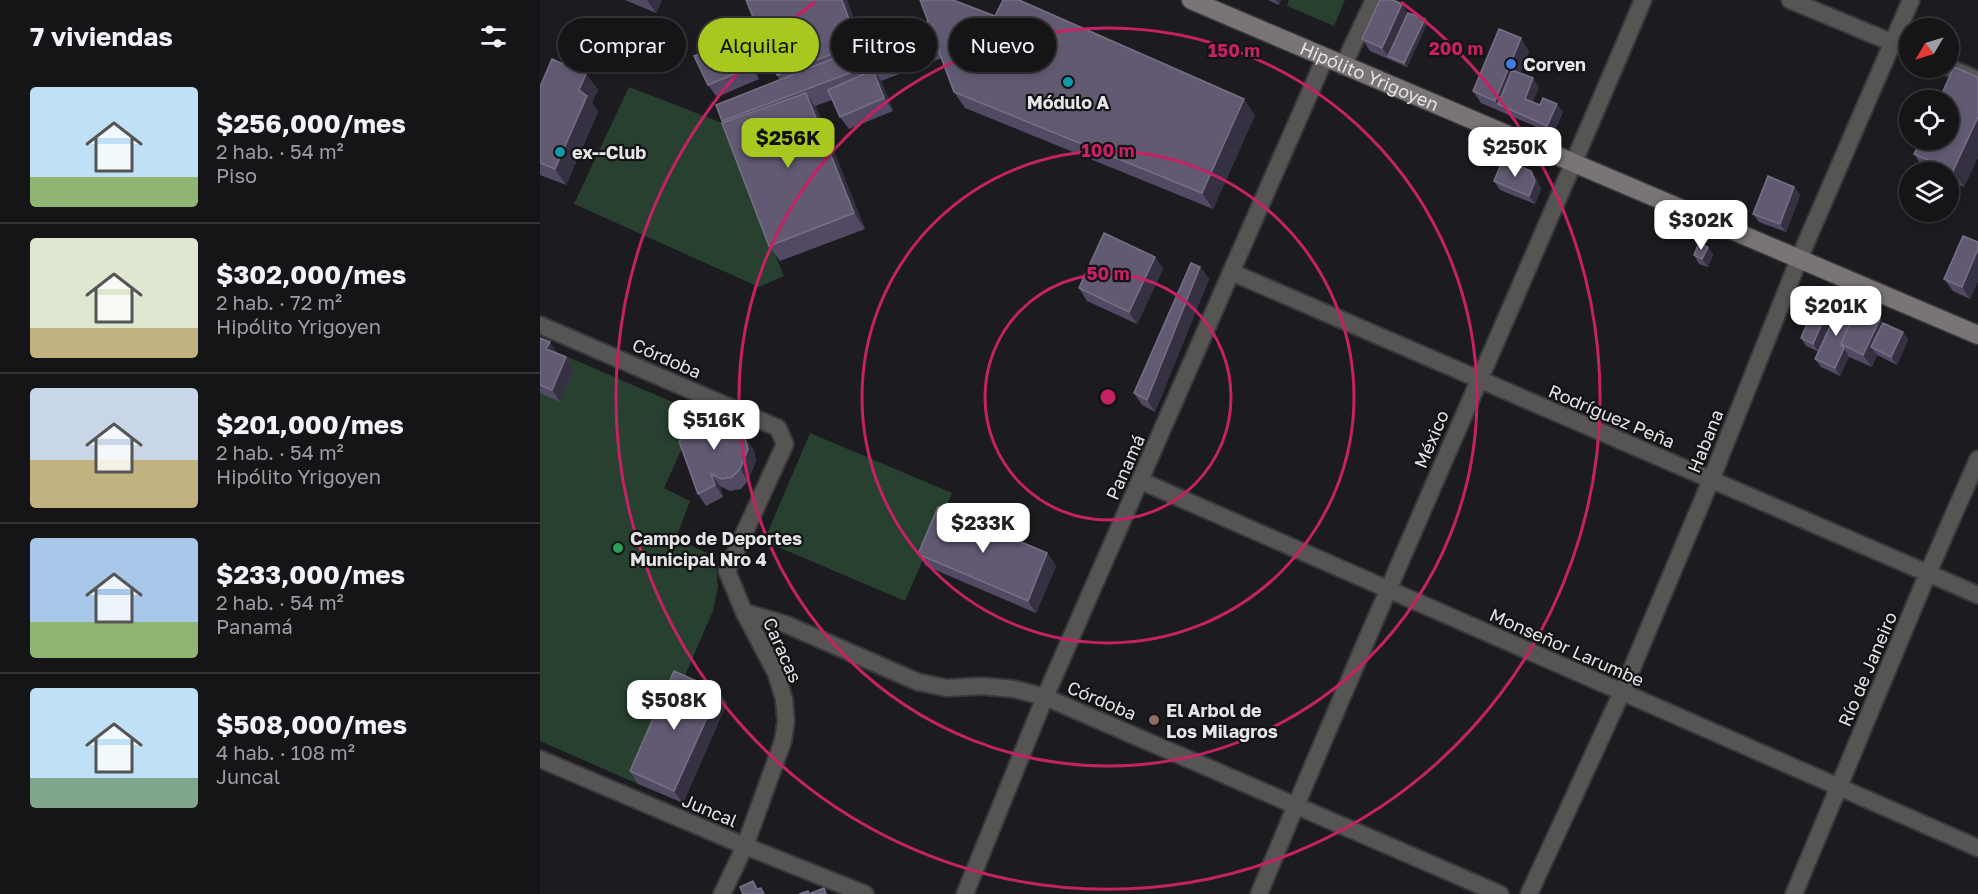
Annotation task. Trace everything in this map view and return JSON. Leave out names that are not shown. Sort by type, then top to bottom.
[{"type":"street","name":"Hipólito Yrigoyen","points":[[1191,0],[1978,335]]},
{"type":"street","points":[[1344,66],[1374,0]]},
{"type":"street","name":"México","points":[[1259,894],[1478,379],[1574,164],[1643,0]]},
{"type":"street","points":[[1790,0],[1899,45]]},
{"type":"street","name":"Habana","points":[[1528,894],[1622,692],[1711,480],[1799,259],[1911,0]]},
{"type":"street","name":"Panamá","points":[[965,894],[1045,697],[1325,58]]},
{"type":"street","points":[[1959,72],[1978,80]]},
{"type":"street","name":"Rodríguez Peña","points":[[1231,272],[1978,595]]},
{"type":"street","name":"Córdoba","points":[[540,324],[778,428]]},
{"type":"street","name":"Caracas","points":[[722,894],[745,846],[783,741],[786,721],[784,699],[776,673],[744,612],[727,571],[785,444],[778,428]]},
{"type":"street","name":"Río de Janeiro","points":[[1794,894],[1978,459]]},
{"type":"street","name":"Monseñor Larumbe","points":[[1141,481],[1978,848]]},
{"type":"street","name":"Córdoba","points":[[744,612],[785,624],[918,682],[947,688],[982,686],[1014,689],[1045,697],[1500,894]]},
{"type":"street","name":"Juncal","points":[[540,759],[745,846],[866,894]]},
{"type":"green space","points":[[1289,0],[1345,0],[1334,26],[1287,6]]},
{"type":"green space","points":[[629,87],[722,123],[784,276],[759,287],[574,204]]},
{"type":"green space","name":"Campo de Deportes Municipal Nro 4","points":[[540,345],[698,413],[664,488],[690,501],[676,538],[715,557],[718,587],[713,611],[638,784],[540,741]]},
{"type":"green space","points":[[810,433],[952,493],[905,601],[764,541]]},
{"type":"building","points":[[746,0],[842,0],[849,18],[831,18],[831,54],[819,59],[819,18],[753,18]]},
{"type":"building","name":"Módulo A","points":[[920,0],[953,0],[995,16],[1003,0],[1019,0],[1244,99],[1202,193],[954,92],[937,46],[937,18],[927,18]]},
{"type":"building","points":[[1380,0],[1393,0],[1402,4],[1382,48],[1362,39]]},
{"type":"building","points":[[1408,13],[1425,19],[1404,63],[1388,56]]},
{"type":"building","points":[[1499,29],[1521,38],[1495,101],[1473,91]]},
{"type":"building","points":[[552,59],[558,62],[558,72],[586,74],[579,90],[587,96],[555,169],[540,163],[540,87]]},
{"type":"building","name":"Módulo A","points":[[831,59],[831,72],[852,72],[722,121],[716,105],[799,72],[819,72],[819,64]]},
{"type":"building","points":[[1959,69],[1978,77],[1978,117],[1957,162],[1932,162],[1914,154],[1916,150],[1959,150],[1959,90],[1944,90],[1949,78],[1959,78]]},
{"type":"building","points":[[1512,70],[1533,78],[1525,99],[1540,105],[1543,98],[1557,104],[1547,126],[1498,104]]},
{"type":"building","points":[[702,72],[739,72],[708,85]]},
{"type":"building","points":[[868,72],[874,72],[884,98],[840,117],[828,90]]},
{"type":"building","points":[[806,93],[854,213],[769,246],[722,123]]},
{"type":"building","points":[[1503,159],[1531,171],[1535,181],[1529,196],[1494,181]]},
{"type":"building","points":[[1768,176],[1794,187],[1780,224],[1753,214]]},
{"type":"building","points":[[1104,233],[1155,257],[1129,312],[1079,288]]},
{"type":"building","points":[[1963,236],[1978,242],[1978,249],[1962,287],[1944,279]]},
{"type":"building","points":[[1699,243],[1708,247],[1702,259],[1694,255]]},
{"type":"building","points":[[1191,263],[1200,267],[1147,400],[1134,393]]},
{"type":"building","points":[[1841,303],[1856,310],[1841,344],[1844,348],[1835,368],[1815,359]]},
{"type":"building","points":[[1857,308],[1880,319],[1863,355],[1841,344]]},
{"type":"building","points":[[1813,310],[1825,316],[1813,344],[1801,338]]},
{"type":"building","points":[[1883,323],[1903,332],[1891,357],[1871,347]]},
{"type":"building","points":[[540,338],[550,342],[546,349],[566,357],[552,390],[540,385]]},
{"type":"building","points":[[718,412],[730,418],[745,438],[748,449],[740,469],[732,477],[722,479],[711,474],[715,485],[698,494],[679,441],[696,432],[705,419]]},
{"type":"building","points":[[938,507],[1047,553],[1028,601],[918,554]]},
{"type":"building","points":[[674,671],[719,691],[674,791],[630,771]]},
{"type":"building","points":[[753,881],[757,889],[761,888],[764,894],[743,894],[740,887]]},
{"type":"building","points":[[824,888],[826,894],[809,894]]},
{"type":"place","name":"Corven","points":[[1511,64]]},
{"type":"place","name":"Módulo A","points":[[1068,82]]},
{"type":"place","name":"ex--Club","points":[[560,152]]},
{"type":"place","name":"Campo de Deportes Municipal Nro 4","points":[[618,548]]},
{"type":"place","name":"El Arbol de Los Milagros","points":[[1154,720]]}]
